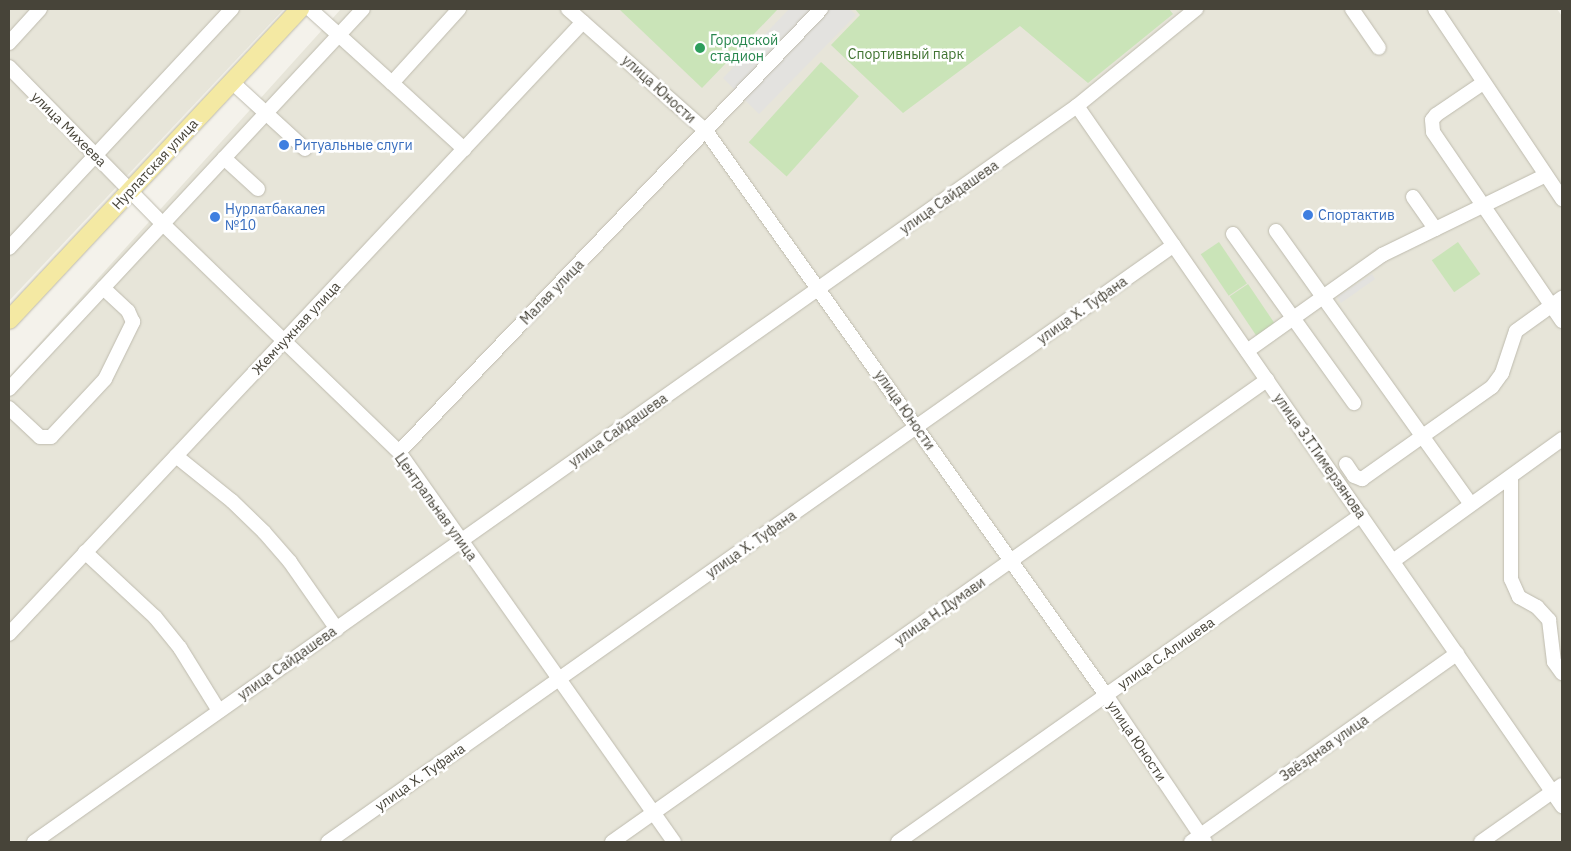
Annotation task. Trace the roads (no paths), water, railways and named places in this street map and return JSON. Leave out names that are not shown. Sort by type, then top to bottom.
[{"type":"main road","name":"Нурлатская улица","points":[[9,320],[301,9]]},
{"type":"street","points":[[9,43],[40,9]]},
{"type":"street","points":[[9,248],[232,9]]},
{"type":"street","points":[[301,9],[339,35],[464,149]]},
{"type":"street","points":[[9,389],[363,9]]},
{"type":"street","points":[[392,83],[459,9]]},
{"type":"street","name":"улица Юности","points":[[568,9],[706,131],[820,288],[1106,695],[1199,840]]},
{"type":"street","name":"Малая улица","points":[[399,452],[821,9]]},
{"type":"street","name":"улица Сайдашева","points":[[34,842],[1078,106],[1196,9]]},
{"type":"street","points":[[1352,9],[1379,48]]},
{"type":"street","points":[[1435,9],[1483,83],[1561,196]]},
{"type":"street","name":"Жемчужная улица","points":[[9,634],[583,22]]},
{"type":"street","name":"улица Михеева","points":[[9,67],[130,191]]},
{"type":"street","points":[[232,82],[305,149]]},
{"type":"street","points":[[1483,83],[1436,115],[1431,126],[1484,206],[1557,302],[1562,320]]},
{"type":"street","name":"улица З.Т.Тимерзянова","points":[[1078,106],[1457,654],[1557,789],[1562,806]]},
{"type":"street","points":[[224,158],[258,189]]},
{"type":"street","points":[[1247,350],[1374,260],[1546,175]]},
{"type":"street","name":"Центральная улица","points":[[130,191],[399,452],[674,842]]},
{"type":"street","points":[[1413,197],[1435,230]]},
{"type":"street","points":[[1276,231],[1471,504]]},
{"type":"street","points":[[1233,234],[1354,403]]},
{"type":"street","name":"улица Х. Туфана","points":[[328,842],[1174,245]]},
{"type":"street","points":[[9,408],[40,437],[51,437],[105,379],[133,322],[128,311],[103,288]]},
{"type":"street","points":[[1346,464],[1354,476],[1362,479],[1498,380],[1516,331],[1557,302]]},
{"type":"street","name":"улица Н.Думави","points":[[612,842],[1267,380]]},
{"type":"street","points":[[1393,561],[1562,439]]},
{"type":"street","points":[[176,456],[232,501],[264,532],[290,562],[337,629]]},
{"type":"street","points":[[1511,477],[1511,579],[1519,597],[1545,613],[1549,620],[1554,662],[1562,674]]},
{"type":"street","name":"улица С.Алишева","points":[[898,842],[1361,515]]},
{"type":"street","points":[[85,552],[155,617],[180,648],[219,711]]},
{"type":"street","name":"Звёздная улица","points":[[1199,840],[1457,654]]},
{"type":"street","points":[[1481,842],[1557,789]]},
{"type":"place","name":"Городской стадион","points":[[700,48]]},
{"type":"place","name":"Ритуальные слуги","points":[[284,145]]},
{"type":"place","name":"Спортактив","points":[[1308,215]]},
{"type":"place","name":"Нурлатбакалея №10","points":[[215,217]]},
{"type":"park label","name":"Спортивный парк","points":[[906,54]]}]
